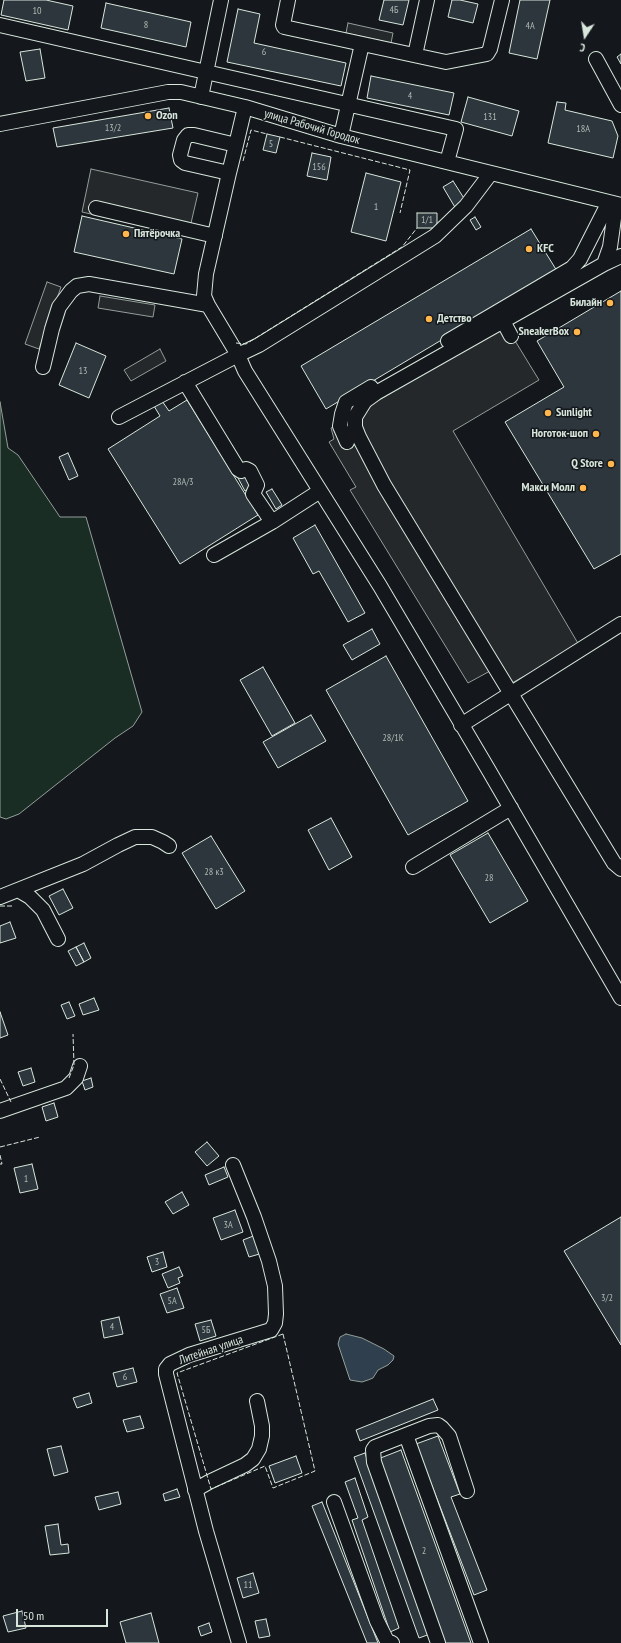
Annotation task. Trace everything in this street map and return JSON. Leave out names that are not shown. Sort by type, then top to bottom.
[{"type":"street","points":[[201,97],[221,0]]},
{"type":"street","points":[[288,0],[283,26],[446,62],[487,54],[490,49],[502,0]]},
{"type":"street","points":[[414,55],[427,0]]},
{"type":"street","points":[[0,25],[456,128],[448,162]]},
{"type":"street","points":[[341,136],[362,44]]},
{"type":"street","points":[[596,59],[621,105]]},
{"type":"street","name":"улица Рабочий Городок","points":[[0,124],[168,92],[181,92],[245,107],[341,136],[615,204]]},
{"type":"street","points":[[245,107],[204,285],[204,296],[238,355],[245,371],[380,586],[621,998]]},
{"type":"street","points":[[229,174],[185,163],[181,160],[180,155],[184,140],[188,135],[194,135],[236,145]]},
{"type":"street","points":[[119,417],[238,355],[259,346],[435,236],[466,206],[491,173]]},
{"type":"street","points":[[604,264],[610,247],[615,204]]},
{"type":"street","points":[[347,442],[340,426],[346,402],[572,268],[580,259],[615,204]]},
{"type":"street","points":[[96,208],[215,236]]},
{"type":"street","points":[[372,463],[355,427],[355,417],[365,401],[503,321],[621,256]]},
{"type":"street","points":[[43,367],[53,324],[59,307],[71,290],[77,286],[89,284],[208,305]]},
{"type":"street","points":[[503,321],[512,336]]},
{"type":"street","points":[[185,382],[238,469],[242,471],[246,469],[250,471],[258,485],[253,494],[272,522]]},
{"type":"street","points":[[342,414],[345,422],[372,463],[614,863],[621,869]]},
{"type":"street","points":[[214,555],[272,522],[320,491]]},
{"type":"street","points":[[461,725],[621,624]]},
{"type":"street","points":[[413,868],[511,808]]},
{"type":"street","points":[[0,897],[83,864],[135,837],[152,838],[169,846]]},
{"type":"street","points":[[18,890],[30,897],[43,910],[58,939]]},
{"type":"street","points":[[0,1111],[66,1088],[76,1078],[80,1066]]},
{"type":"street","name":"Литейная улица","points":[[233,1165],[254,1217],[269,1261],[275,1286],[276,1314],[271,1330],[189,1355],[170,1364],[166,1369],[167,1379],[206,1532],[239,1643]]},
{"type":"street","points":[[195,1490],[208,1482],[245,1465],[253,1459],[259,1449],[262,1436],[262,1426],[257,1400]]},
{"type":"street","points":[[438,1643],[372,1454],[375,1447],[434,1425],[438,1425],[449,1436],[467,1491]]},
{"type":"street","points":[[406,1435],[481,1643]]},
{"type":"street","points":[[334,1502],[377,1621],[387,1641],[392,1643]]},
{"type":"green space","points":[[0,402],[8,448],[18,455],[60,517],[86,517],[142,712],[133,726],[115,738],[19,814],[6,819],[0,817]]},
{"type":"shaded area","points":[[348,23],[393,33],[391,43],[346,33]]},
{"type":"shaded area","points":[[91,169],[198,193],[188,236],[82,212]]},
{"type":"shaded area","points":[[47,282],[61,287],[39,349],[25,344]]},
{"type":"shaded area","points":[[100,296],[155,305],[153,317],[98,308]]},
{"type":"shaded area","points":[[506,326],[539,380],[453,431],[579,645],[512,683],[490,671],[468,683],[350,490],[356,487],[329,442],[334,439],[331,428]]},
{"type":"shaded area","points":[[160,349],[166,361],[131,381],[124,370]]},
{"type":"water","points":[[346,1334],[362,1338],[384,1349],[394,1356],[393,1360],[388,1365],[378,1370],[373,1378],[362,1382],[350,1380],[338,1344],[340,1337]]},
{"type":"building","points":[[4,0],[46,0],[73,6],[68,30],[1,15]]},
{"type":"building","points":[[384,0],[409,0],[403,25],[379,20]]},
{"type":"building","points":[[452,0],[460,0],[478,4],[473,23],[448,17]]},
{"type":"building","points":[[520,0],[550,0],[537,59],[509,53]]},
{"type":"building","points":[[106,3],[191,22],[186,47],[101,28]]},
{"type":"building","points":[[238,9],[260,14],[254,43],[346,63],[341,86],[227,62]]},
{"type":"building","points":[[40,49],[45,78],[26,81],[20,52]]},
{"type":"building","points":[[621,54],[621,64],[617,57]]},
{"type":"building","points":[[371,76],[454,93],[449,115],[367,98]]},
{"type":"building","points":[[468,97],[519,111],[512,136],[461,122]]},
{"type":"building","points":[[557,102],[566,103],[565,110],[612,121],[618,136],[613,158],[548,143]]},
{"type":"building","points":[[169,108],[173,128],[57,147],[53,128]]},
{"type":"building","points":[[267,134],[280,137],[276,153],[263,150]]},
{"type":"building","points":[[312,153],[331,157],[327,180],[307,176]]},
{"type":"building","points":[[366,173],[401,182],[386,241],[351,232]]},
{"type":"building","points":[[453,181],[467,203],[456,209],[443,187]]},
{"type":"building","points":[[417,213],[437,213],[437,228],[417,228]]},
{"type":"building","points":[[82,216],[182,239],[174,274],[74,252]]},
{"type":"building","points":[[475,217],[481,227],[476,230],[470,220]]},
{"type":"building","name":"Детство","points":[[531,229],[557,271],[326,409],[301,366]]},
{"type":"building","name":"Макси Молл","points":[[621,291],[621,554],[594,569],[505,422],[564,387],[537,341]]},
{"type":"building","points":[[76,343],[106,356],[89,398],[59,385]]},
{"type":"building","points":[[187,400],[258,515],[180,564],[108,449],[160,416],[154,406],[162,401],[169,411]]},
{"type":"building","points":[[68,453],[78,476],[69,480],[59,457]]},
{"type":"building","points":[[247,473],[254,485],[245,491],[238,478]]},
{"type":"building","points":[[272,489],[282,505],[276,509],[266,492]]},
{"type":"building","points":[[315,525],[365,613],[348,622],[319,571],[313,574],[293,538]]},
{"type":"building","points":[[372,629],[380,644],[352,660],[343,645]]},
{"type":"building","points":[[386,656],[468,801],[408,835],[326,690]]},
{"type":"building","points":[[263,667],[295,723],[272,736],[240,680]]},
{"type":"building","points":[[311,715],[326,741],[278,768],[263,742]]},
{"type":"building","points":[[331,818],[352,857],[329,870],[308,830]]},
{"type":"building","points":[[488,833],[528,901],[490,923],[450,855]]},
{"type":"building","points":[[211,836],[245,891],[216,909],[182,853]]},
{"type":"building","points":[[63,889],[73,908],[59,915],[49,896]]},
{"type":"building","points":[[10,922],[16,938],[0,943],[0,926]]},
{"type":"building","points":[[84,943],[91,958],[84,962],[76,947]]},
{"type":"building","points":[[76,947],[84,962],[76,966],[68,951]]},
{"type":"building","points":[[94,998],[99,1010],[83,1015],[79,1004]]},
{"type":"building","points":[[69,1002],[75,1016],[67,1019],[61,1005]]},
{"type":"building","points":[[0,1012],[8,1035],[0,1038]]},
{"type":"building","points":[[31,1068],[35,1082],[23,1086],[18,1072]]},
{"type":"building","points":[[91,1078],[93,1087],[85,1090],[82,1081]]},
{"type":"building","points":[[54,1103],[58,1117],[46,1121],[42,1107]]},
{"type":"building","points":[[207,1142],[219,1156],[207,1166],[195,1152]]},
{"type":"building","points":[[32,1164],[38,1189],[20,1193],[14,1168]]},
{"type":"building","points":[[224,1167],[228,1177],[209,1185],[205,1175]]},
{"type":"building","points":[[182,1192],[189,1205],[173,1214],[165,1202]]},
{"type":"building","points":[[235,1210],[243,1232],[221,1240],[213,1218]]},
{"type":"building","points":[[621,1217],[621,1345],[564,1251]]},
{"type":"building","points":[[256,1235],[263,1253],[249,1257],[243,1240]]},
{"type":"building","points":[[163,1252],[167,1267],[152,1272],[147,1257]]},
{"type":"building","points":[[179,1267],[183,1276],[178,1278],[180,1283],[168,1288],[162,1274]]},
{"type":"building","points":[[177,1288],[184,1308],[167,1313],[160,1294]]},
{"type":"building","points":[[119,1317],[123,1334],[104,1338],[101,1321]]},
{"type":"building","points":[[211,1320],[216,1336],[200,1341],[195,1324]]},
{"type":"building","points":[[133,1368],[137,1382],[117,1387],[113,1373]]},
{"type":"building","points":[[89,1393],[92,1403],[77,1408],[73,1398]]},
{"type":"building","points":[[433,1399],[438,1410],[360,1441],[356,1430]]},
{"type":"building","points":[[140,1416],[144,1428],[127,1432],[123,1420]]},
{"type":"building","points":[[438,1436],[460,1494],[451,1497],[487,1590],[474,1595],[416,1444]]},
{"type":"building","points":[[61,1446],[68,1472],[54,1476],[47,1449]]},
{"type":"building","points":[[401,1450],[471,1643],[444,1643],[378,1459]]},
{"type":"building","points":[[365,1453],[430,1634],[419,1638],[354,1457]]},
{"type":"building","points":[[296,1456],[302,1473],[275,1483],[269,1466]]},
{"type":"building","points":[[355,1478],[368,1517],[362,1520],[399,1628],[390,1632],[352,1520],[358,1518],[345,1482]]},
{"type":"building","points":[[177,1489],[180,1497],[165,1501],[163,1494]]},
{"type":"building","points":[[118,1492],[121,1504],[99,1510],[95,1497]]},
{"type":"building","points":[[322,1502],[378,1643],[367,1643],[312,1506]]},
{"type":"building","points":[[58,1524],[61,1545],[68,1544],[69,1553],[50,1555],[45,1526]]},
{"type":"building","points":[[253,1573],[259,1593],[243,1598],[237,1578]]},
{"type":"building","points":[[22,1611],[26,1628],[8,1632],[3,1616]]},
{"type":"building","points":[[151,1613],[159,1643],[126,1643],[120,1622]]},
{"type":"building","points":[[266,1619],[270,1636],[259,1638],[255,1621]]},
{"type":"building","points":[[209,1623],[212,1632],[201,1636],[198,1627]]},
{"type":"fence","points":[[243,161],[251,130],[267,134]]},
{"type":"fence","points":[[280,137],[410,170],[400,213]]},
{"type":"fence","points":[[236,343],[246,344],[402,247],[417,228]]},
{"type":"fence","points":[[0,906],[13,906]]},
{"type":"fence","points":[[69,1078],[74,1065],[73,1034]]},
{"type":"fence","points":[[0,1079],[11,1102]]},
{"type":"fence","points":[[0,1147],[40,1137]]},
{"type":"fence","points":[[0,1155],[2,1164],[0,1164]]},
{"type":"fence","points":[[283,1334],[315,1471],[273,1488],[265,1466],[211,1489],[177,1373],[283,1334]]},
{"type":"place","name":"Ozon","points":[[148,116]]},
{"type":"place","name":"Пятёрочка","points":[[126,234]]},
{"type":"place","name":"KFC","points":[[529,249]]},
{"type":"place","name":"Билайн","points":[[610,303]]},
{"type":"place","name":"Детство","points":[[429,319]]},
{"type":"place","name":"SneakerBox","points":[[577,332]]},
{"type":"place","name":"Sunlight","points":[[548,413]]},
{"type":"place","name":"Ноготок-шоп","points":[[596,434]]},
{"type":"place","name":"Q Store","points":[[611,464]]},
{"type":"place","name":"Макси Молл","points":[[583,488]]}]
